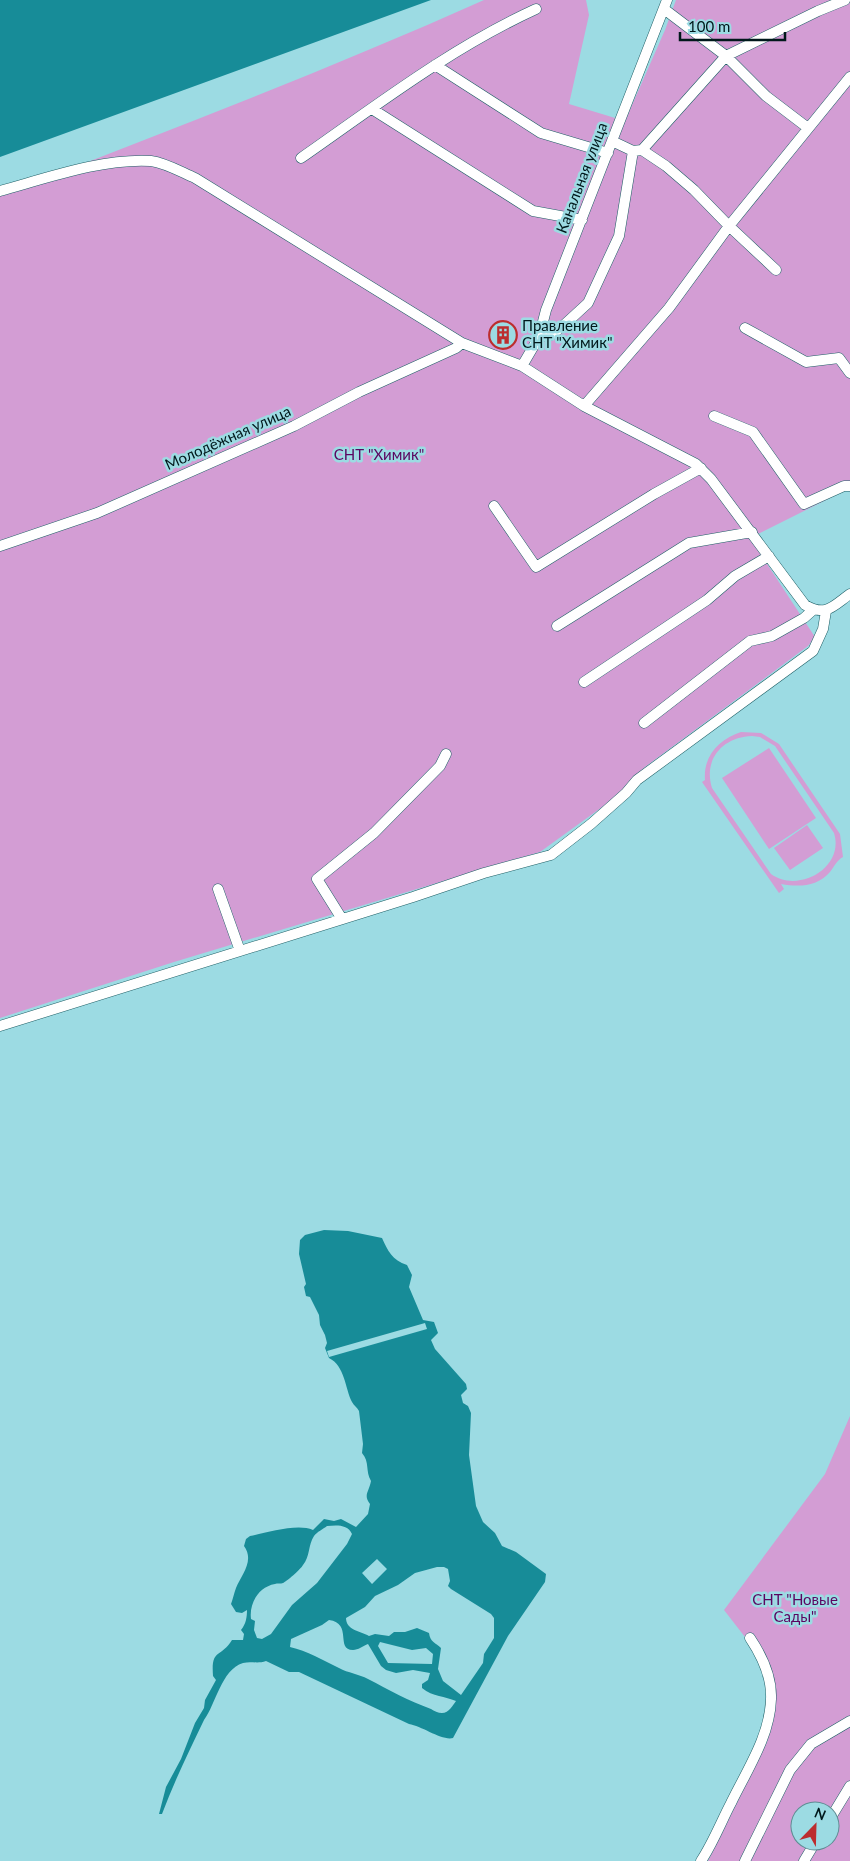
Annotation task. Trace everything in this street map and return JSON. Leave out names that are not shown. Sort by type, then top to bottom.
[{"type":"street","points":[[539,337],[551,334],[564,325],[588,303],[620,236],[638,150],[726,56],[844,0]]},
{"type":"street","points":[[665,4],[726,56],[766,96],[808,128]]},
{"type":"street","name":"Канальная улица","points":[[522,366],[539,337],[546,310],[665,4]]},
{"type":"street","points":[[301,158],[435,64],[508,22],[536,9]]},
{"type":"street","points":[[435,64],[541,133],[608,153]]},
{"type":"street","points":[[584,406],[669,308],[729,226],[850,77]]},
{"type":"street","points":[[372,109],[533,211],[582,220]]},
{"type":"street","points":[[612,142],[638,150],[666,166],[694,190],[776,270]]},
{"type":"street","points":[[0,191],[118,162],[152,161],[195,178],[399,306],[462,343],[522,366],[584,406],[696,464],[711,479],[752,532],[805,605],[813,610],[826,611],[850,594]]},
{"type":"street","points":[[745,328],[806,362],[839,358],[850,373]]},
{"type":"street","name":"Молодёжная улица","points":[[0,546],[111,507],[294,426],[359,392],[456,348],[462,343]]},
{"type":"street","points":[[714,416],[753,432],[804,504],[844,486],[850,486]]},
{"type":"street","points":[[494,506],[536,567],[654,494],[701,468]]},
{"type":"street","points":[[558,626],[689,544],[752,532]]},
{"type":"street","points":[[584,682],[708,600],[735,576],[770,556]]},
{"type":"street","points":[[644,723],[750,641],[772,636],[804,618],[813,610]]},
{"type":"street","points":[[0,1026],[493,870],[551,855],[591,824],[626,793],[637,780],[813,651],[823,629],[826,611]]},
{"type":"street","points":[[342,919],[317,879],[374,833],[440,766],[446,754]]},
{"type":"street","points":[[218,889],[240,951]]},
{"type":"street","points":[[701,1861],[761,1743],[770,1708],[771,1697],[766,1669],[760,1653],[750,1638]]},
{"type":"street","points":[[745,1861],[790,1770],[811,1744],[850,1721]]},
{"type":"street","points":[[840,1802],[850,1786]]},
{"type":"green space","name":"СНТ \"Химик\"","points":[[484,0],[586,0],[589,15],[569,104],[625,121],[665,30],[676,0],[850,0],[850,492],[848,489],[750,538],[815,637],[808,646],[645,767],[616,797],[540,852],[174,962],[0,1018],[0,194],[23,187],[255,96]]},
{"type":"green space","points":[[741,732],[761,733],[779,744],[840,834],[843,857],[819,881],[807,885],[781,884],[784,889],[779,893],[702,782],[705,780],[707,763],[714,749],[733,735]],"holes":[[[742,737],[760,737],[775,746],[834,833],[836,846],[833,857],[826,867],[806,879],[794,881],[782,879],[771,874],[712,788],[710,768],[713,759],[724,745]]]},
{"type":"green space","points":[[769,748],[816,818],[769,849],[722,778]]},
{"type":"green space","points":[[807,825],[823,848],[790,870],[774,848]]},
{"type":"green space","name":"СНТ \"Новые Сады\"","points":[[850,1416],[850,1861],[708,1861],[767,1742],[776,1704],[766,1664],[724,1610],[825,1474]]},
{"type":"water","points":[[0,0],[431,0],[0,157]]},
{"type":"water","points":[[324,1230],[348,1231],[382,1238],[391,1254],[407,1265],[412,1275],[409,1287],[423,1320],[434,1322],[438,1333],[431,1340],[435,1349],[466,1384],[467,1389],[461,1395],[463,1403],[468,1406],[471,1413],[469,1455],[476,1506],[483,1522],[495,1533],[502,1546],[516,1552],[546,1574],[545,1582],[508,1636],[453,1738],[443,1737],[409,1724],[299,1672],[289,1672],[266,1661],[243,1663],[236,1667],[224,1680],[182,1767],[162,1814],[159,1814],[166,1787],[181,1759],[195,1723],[204,1708],[205,1700],[216,1680],[213,1676],[213,1661],[232,1640],[243,1640],[244,1634],[241,1630],[246,1620],[247,1610],[242,1613],[236,1612],[231,1604],[248,1562],[244,1546],[246,1539],[250,1536],[291,1528],[313,1530],[324,1519],[334,1521],[341,1519],[356,1527],[368,1514],[370,1504],[367,1496],[371,1481],[366,1460],[362,1453],[363,1444],[359,1411],[352,1402],[338,1366],[329,1358],[325,1348],[327,1343],[320,1325],[319,1315],[310,1297],[306,1296],[304,1287],[306,1284],[299,1254],[300,1240],[305,1235]],"holes":[[[327,1526],[341,1526],[348,1528],[352,1534],[347,1544],[317,1583],[292,1605],[271,1634],[262,1639],[257,1638],[254,1630],[255,1621],[251,1619],[253,1602],[259,1592],[269,1586],[283,1583],[299,1569],[305,1562],[314,1536]],[[437,1567],[448,1569],[450,1581],[448,1586],[491,1614],[494,1618],[494,1638],[484,1654],[483,1663],[461,1695],[443,1681],[438,1669],[441,1648],[432,1640],[429,1633],[417,1628],[405,1632],[394,1632],[389,1636],[375,1634],[369,1636],[354,1630],[348,1625],[346,1618],[365,1607],[375,1596],[398,1585],[415,1573]],[[329,1620],[336,1622],[340,1626],[345,1646],[348,1649],[355,1650],[368,1644],[381,1666],[386,1670],[396,1673],[413,1670],[430,1673],[428,1680],[422,1684],[422,1688],[430,1693],[456,1701],[447,1712],[438,1712],[407,1699],[365,1677],[342,1670],[309,1653],[290,1647],[291,1639]],[[380,1642],[412,1650],[426,1648],[433,1654],[432,1664],[388,1663],[378,1646]]]},
{"type":"pier","points":[[425,1323],[427,1329],[329,1357],[327,1351]]},
{"type":"pier","points":[[377,1559],[387,1569],[372,1584],[362,1573]]},
{"type":"place","name":"Правление СНТ \"Химик\"","points":[[503,335]]}]
